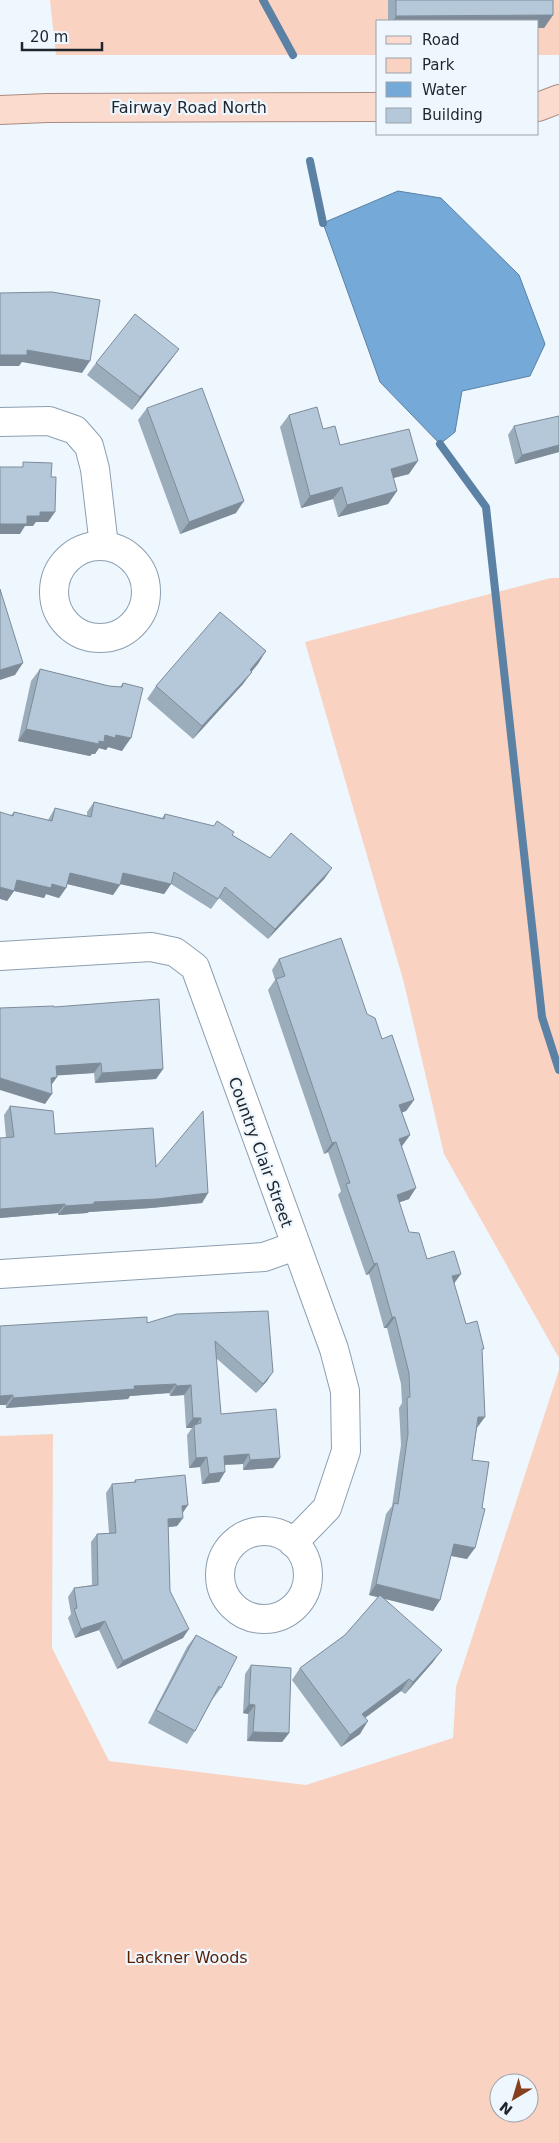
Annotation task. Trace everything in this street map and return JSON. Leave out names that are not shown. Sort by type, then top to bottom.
[{"type":"main road","name":"Fairway Road North","points":[[0,110],[46,108],[376,107]]},
{"type":"street","points":[[0,422],[49,421],[75,430],[89,446],[93,461],[104,546]]},
{"type":"street","name":"Country Clair Street","points":[[0,956],[151,947],[175,952],[195,967],[295,1246],[264,1257],[0,1274]]},
{"type":"street","points":[[293,1543],[327,1508],[346,1451],[345,1391],[334,1349],[295,1246]]},
{"type":"green space","points":[[50,0],[559,0],[559,55],[539,55],[539,20],[376,20],[376,55],[56,55]]},
{"type":"green space","points":[[551,578],[559,578],[559,1358],[444,1154],[404,983],[305,642]]},
{"type":"green space","name":"Lackner Woods","points":[[559,1370],[559,2143],[0,2143],[0,1436],[53,1434],[52,1648],[109,1761],[306,1785],[453,1738],[456,1687]]},
{"type":"water","points":[[398,191],[441,198],[519,275],[545,344],[530,376],[462,391],[455,432],[440,444],[380,382],[323,223]]},
{"type":"building","points":[[396,0],[553,0],[553,15],[396,16]]},
{"type":"building","points":[[52,292],[100,300],[90,361],[27,350],[27,355],[0,355],[0,293]]},
{"type":"building","points":[[135,314],[179,349],[140,397],[96,363]]},
{"type":"building","points":[[202,388],[244,501],[189,522],[147,408]]},
{"type":"building","points":[[317,407],[323,429],[335,426],[340,445],[409,429],[418,461],[391,469],[397,491],[347,505],[342,487],[310,496],[289,415]]},
{"type":"building","points":[[559,416],[559,445],[522,455],[514,426]]},
{"type":"building","points":[[23,462],[52,463],[51,477],[56,477],[55,512],[40,512],[40,516],[27,516],[27,524],[0,524],[0,467],[23,467]]},
{"type":"building","points":[[0,589],[23,663],[0,670]]},
{"type":"building","points":[[220,612],[266,651],[250,670],[252,672],[202,726],[156,686]]},
{"type":"building","points":[[40,669],[109,686],[122,687],[123,683],[143,688],[131,738],[116,735],[115,738],[105,735],[104,742],[99,741],[99,744],[26,729]]},
{"type":"building","points":[[94,802],[164,819],[165,814],[214,826],[217,821],[234,832],[232,835],[270,858],[291,833],[332,868],[275,929],[225,887],[218,899],[174,872],[171,884],[123,873],[120,885],[70,873],[66,888],[52,884],[51,888],[17,880],[14,891],[0,887],[0,812],[13,816],[14,812],[52,821],[55,808],[91,817]]},
{"type":"building","points":[[341,938],[367,1014],[375,1018],[382,1039],[392,1035],[414,1100],[399,1105],[410,1135],[399,1139],[416,1188],[397,1195],[409,1232],[419,1233],[427,1259],[454,1251],[461,1274],[452,1276],[466,1324],[477,1321],[484,1349],[482,1349],[485,1417],[478,1417],[472,1460],[489,1462],[482,1508],[485,1509],[475,1548],[454,1544],[440,1600],[376,1584],[394,1503],[398,1504],[408,1434],[407,1398],[410,1397],[409,1373],[395,1317],[392,1317],[377,1263],[374,1264],[346,1184],[350,1183],[336,1142],[332,1143],[276,979],[285,976],[279,959]]},
{"type":"building","points":[[159,999],[163,1069],[102,1073],[101,1063],[56,1066],[57,1077],[51,1078],[52,1094],[0,1078],[0,1008],[54,1007]]},
{"type":"building","points":[[10,1106],[53,1111],[55,1134],[153,1128],[156,1167],[203,1111],[208,1193],[157,1199],[94,1202],[94,1204],[65,1206],[65,1204],[0,1209],[0,1138],[14,1137]]},
{"type":"building","points":[[268,1311],[273,1372],[263,1384],[215,1341],[221,1414],[276,1409],[280,1458],[250,1460],[249,1454],[224,1456],[225,1472],[209,1474],[207,1457],[196,1458],[194,1425],[201,1423],[201,1418],[193,1418],[191,1385],[134,1386],[135,1389],[13,1398],[13,1395],[0,1396],[0,1326],[147,1317],[147,1323],[177,1314]]},
{"type":"building","points":[[185,1475],[188,1505],[182,1506],[183,1518],[168,1519],[170,1591],[189,1629],[123,1661],[105,1621],[81,1629],[74,1609],[77,1608],[74,1588],[98,1585],[97,1534],[116,1533],[112,1484]]},
{"type":"building","points":[[380,1595],[442,1650],[413,1682],[409,1679],[362,1714],[368,1721],[350,1735],[300,1668],[345,1635]]},
{"type":"building","points":[[196,1635],[237,1657],[195,1731],[156,1710]]},
{"type":"building","points":[[251,1665],[291,1668],[289,1733],[253,1732],[255,1705],[249,1704]]},
{"type":"waterway","points":[[263,0],[293,55]]},
{"type":"waterway","points":[[310,161],[323,223]]},
{"type":"waterway","points":[[440,444],[486,507],[542,1017],[559,1070]]}]
